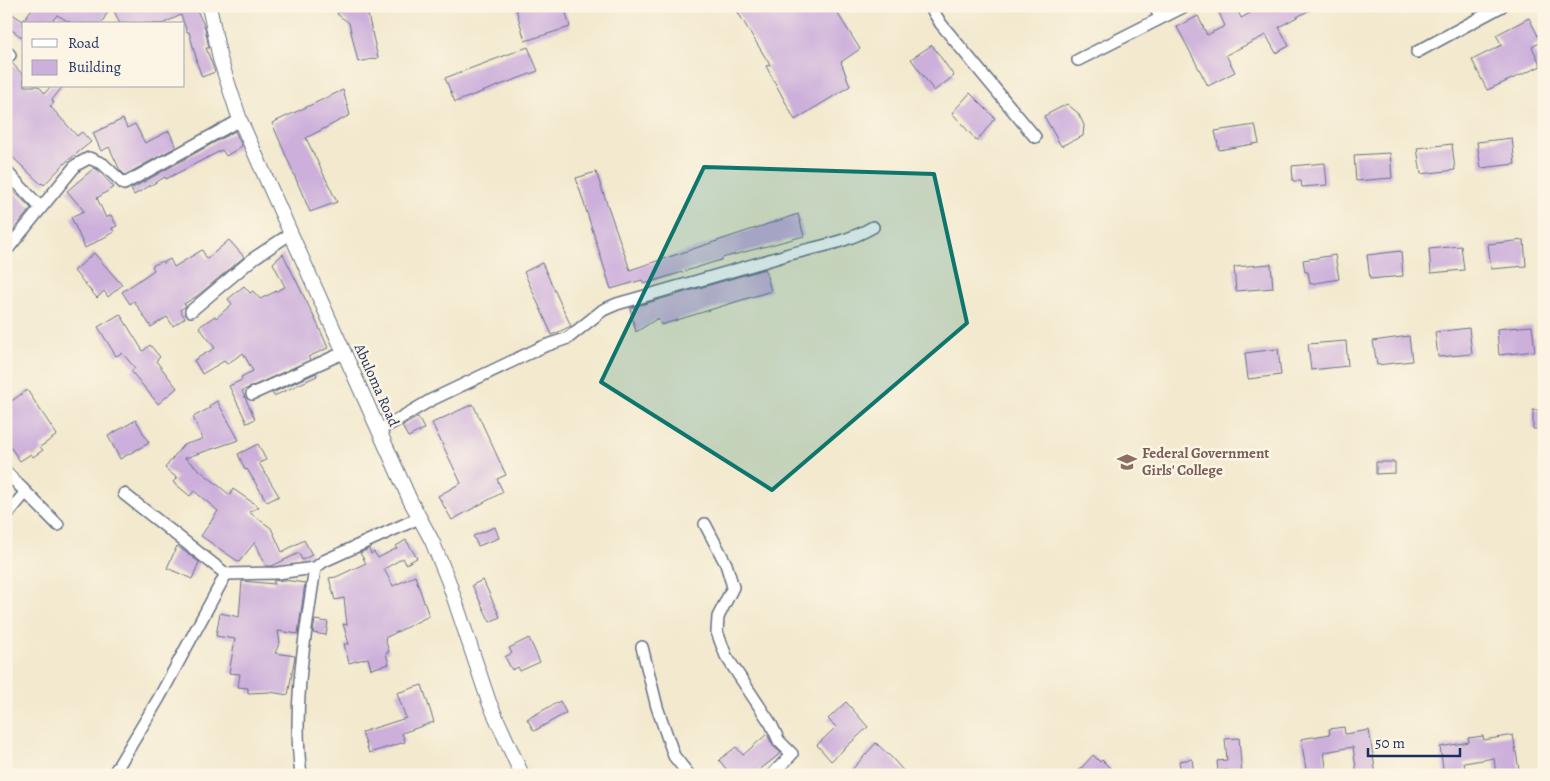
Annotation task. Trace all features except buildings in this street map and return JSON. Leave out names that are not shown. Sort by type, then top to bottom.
[{"type":"street","name":"Abuloma Road","points":[[209,6],[220,59],[240,120],[419,518],[432,541],[448,580],[489,702],[522,775]]},
{"type":"street","points":[[930,6],[940,24],[1036,137]]},
{"type":"street","points":[[1154,6],[1161,18]]},
{"type":"street","points":[[1078,60],[1185,6]]},
{"type":"street","points":[[1417,52],[1502,6]]},
{"type":"street","points":[[6,252],[76,165],[89,158],[103,164],[124,184],[240,120]]},
{"type":"street","points":[[6,171],[41,208]]},
{"type":"street","points":[[380,430],[431,400],[542,347],[568,338],[602,310],[797,252],[838,243],[873,228]]},
{"type":"street","points":[[191,311],[254,258],[290,234]]},
{"type":"street","points":[[252,394],[344,352]]},
{"type":"street","points":[[6,472],[58,525]]},
{"type":"street","points":[[6,516],[25,493]]},
{"type":"street","points":[[124,494],[226,574],[278,573],[315,568],[324,561],[419,518]]},
{"type":"street","points":[[705,524],[726,564],[733,588],[718,617],[717,632],[726,656],[771,724],[779,741],[792,754],[772,775]]},
{"type":"street","points":[[300,775],[298,713],[302,657],[315,568]]},
{"type":"street","points":[[113,775],[159,698],[226,574]]},
{"type":"street","points":[[642,647],[657,708],[674,756],[689,775]]},
{"type":"highlighted area","points":[[704,167],[934,174],[967,323],[772,490],[601,382]]},
{"type":"place","name":"Federal Government Girls' College","points":[[1127,462]]}]
